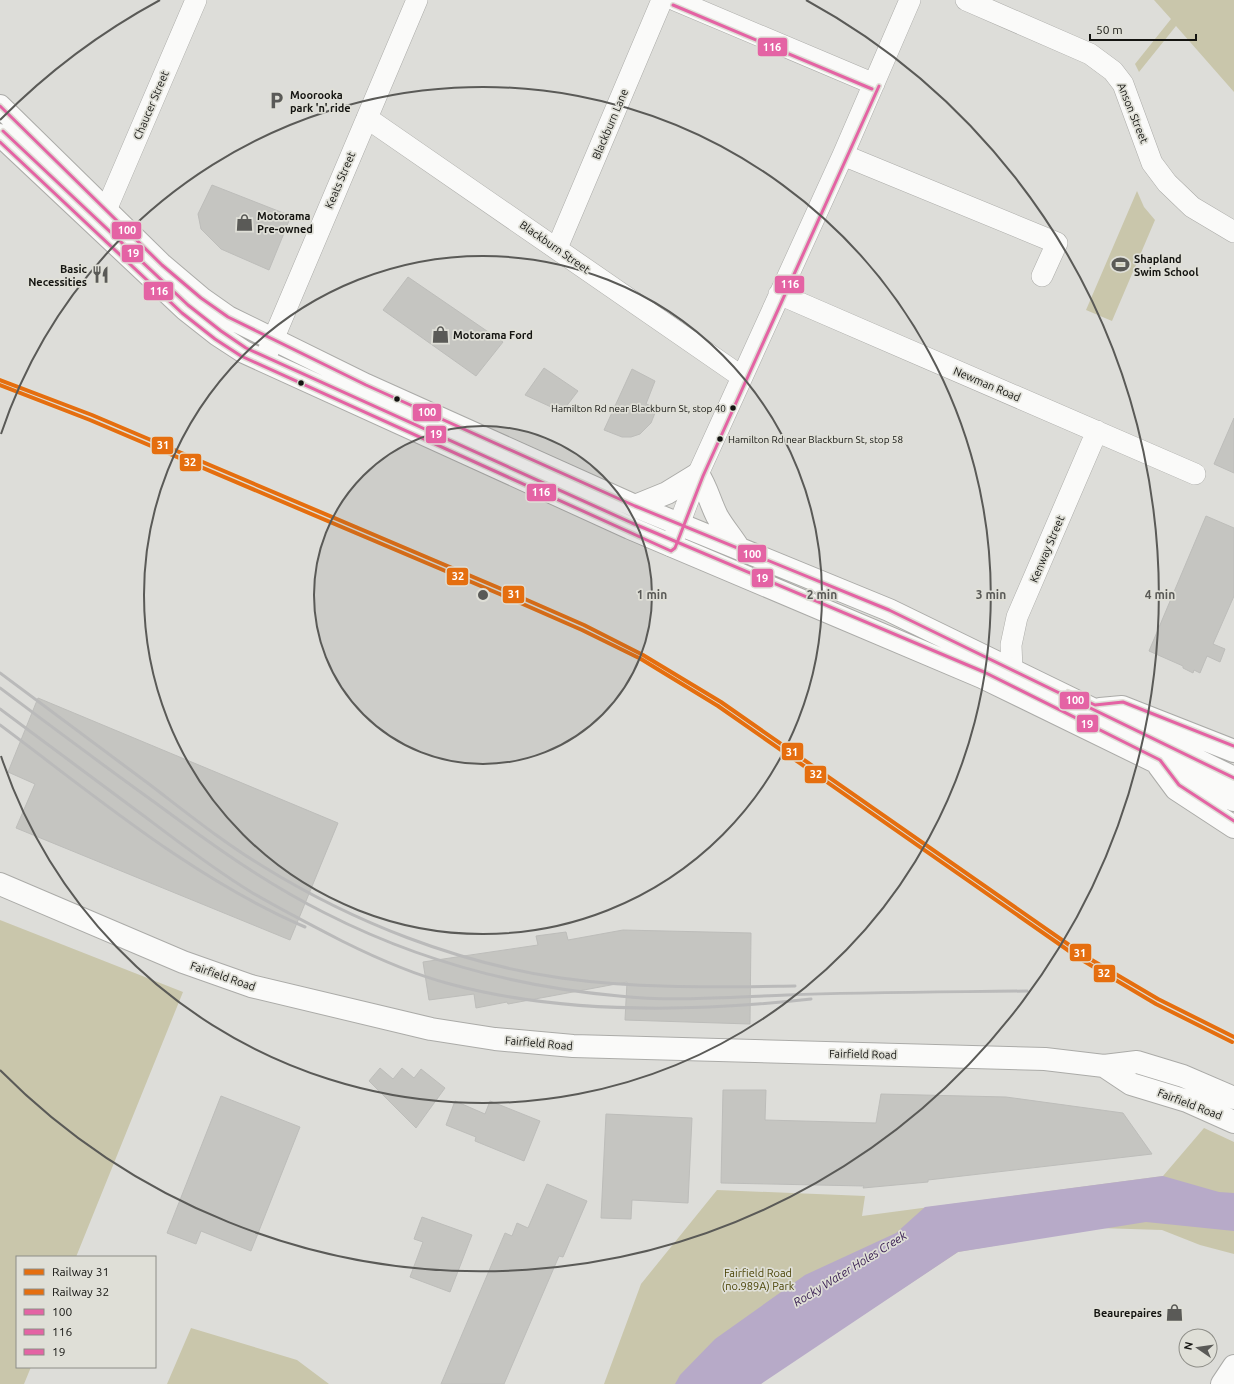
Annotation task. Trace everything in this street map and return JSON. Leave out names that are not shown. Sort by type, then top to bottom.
[{"type":"main road","points":[[0,106],[162,264],[201,298],[228,317],[366,385],[635,506],[889,610],[1234,778]]},
{"type":"main road","points":[[0,135],[185,309],[223,339],[244,352],[671,546],[982,677],[1234,800]]},
{"type":"main road","points":[[635,506],[667,493],[698,474],[706,487],[710,502],[718,518],[738,548]]},
{"type":"main road","points":[[1094,710],[1122,707],[1234,752]]},
{"type":"main road","points":[[1158,764],[1176,789],[1234,827]]},
{"type":"main road","name":"Fairfield Road","points":[[0,884],[183,962],[230,979],[284,995],[431,1029],[496,1039],[573,1046],[1022,1058],[1063,1060],[1104,1066],[1137,1062],[1183,1076],[1234,1098]]},
{"type":"main road","name":"Fairfield Road","points":[[1104,1066],[1130,1084],[1187,1101],[1234,1122]]},
{"type":"main road","points":[[1222,1384],[1234,1366]]},
{"type":"street","name":"Chaucer Street","points":[[106,210],[196,0]]},
{"type":"street","name":"Keats Street","points":[[264,361],[417,0]]},
{"type":"street","name":"Blackburn Lane","points":[[558,248],[662,0]]},
{"type":"street","points":[[675,0],[874,84]]},
{"type":"street","points":[[671,546],[698,474],[843,154],[910,0]]},
{"type":"street","name":"Anson Street","points":[[966,0],[1090,54],[1113,71],[1123,84],[1152,163],[1167,183],[1192,207],[1234,232]]},
{"type":"street","name":"Blackburn Street","points":[[366,118],[558,248],[742,377]]},
{"type":"street","points":[[843,154],[1057,243],[1042,276]]},
{"type":"street","name":"Newman Road","points":[[779,294],[1195,474]]},
{"type":"street","name":"Kenway Street","points":[[1012,670],[1011,645],[1017,617],[1097,431]]},
{"type":"green space","points":[[1154,0],[1234,0],[1234,92],[1176,26],[1139,72],[1135,64],[1171,19]]},
{"type":"green space","name":"Shapland Swim School","points":[[1137,191],[1144,207],[1155,220],[1112,321],[1086,310]]},
{"type":"green space","points":[[0,920],[183,992],[76,1256],[16,1256],[16,1368],[31,1368],[24,1384],[0,1384]]},
{"type":"green space","name":"Fairfield Road (no.989A) Park","points":[[1204,1128],[1234,1142],[1234,1254],[1200,1245],[1162,1230],[1099,1228],[958,1252],[763,1381],[761,1384],[604,1384],[641,1284],[717,1190],[865,1196],[862,1216],[1163,1176]]},
{"type":"green space","points":[[191,1328],[297,1360],[329,1384],[167,1384]]},
{"type":"water","name":"Rocky Water Holes Creek","points":[[1163,1176],[1219,1192],[1234,1193],[1234,1231],[1146,1222],[958,1252],[761,1384],[675,1384],[680,1375],[715,1339],[805,1275],[896,1233],[925,1207]]},
{"type":"building","name":"Motorama Pre-owned","points":[[212,185],[291,216],[269,270],[221,249],[201,229],[198,214]]},
{"type":"building","points":[[408,277],[503,342],[476,376],[383,310]]},
{"type":"building","points":[[544,368],[578,391],[562,412],[525,395]]},
{"type":"building","points":[[632,369],[655,381],[646,404],[657,408],[651,423],[640,434],[631,437],[622,437],[604,430]]},
{"type":"building","points":[[1234,418],[1234,473],[1214,464]]},
{"type":"building","points":[[1206,516],[1234,528],[1234,596],[1213,644],[1225,649],[1220,662],[1207,656],[1200,673],[1194,670],[1193,673],[1183,668],[1183,666],[1149,651]]},
{"type":"building","points":[[38,698],[338,823],[290,940],[16,828],[35,784],[8,772]]},
{"type":"building","points":[[623,930],[751,933],[750,1024],[625,1020],[627,982],[508,1004],[507,1002],[476,1008],[474,994],[429,1000],[423,962],[538,945],[536,936],[566,932],[568,940]]},
{"type":"building","points":[[380,1068],[393,1079],[402,1068],[414,1078],[421,1069],[445,1088],[416,1128],[369,1081]]},
{"type":"building","points":[[723,1090],[766,1090],[765,1120],[876,1123],[881,1094],[1006,1097],[1123,1113],[1152,1154],[928,1180],[928,1182],[863,1188],[864,1186],[721,1183]]},
{"type":"building","points":[[221,1096],[300,1127],[251,1251],[201,1231],[196,1244],[167,1233]]},
{"type":"building","points":[[455,1101],[485,1114],[490,1101],[540,1121],[524,1161],[475,1141],[476,1137],[446,1125]]},
{"type":"building","points":[[606,1114],[692,1118],[688,1203],[632,1200],[631,1219],[601,1218]]},
{"type":"building","points":[[547,1184],[587,1201],[563,1257],[559,1256],[504,1384],[441,1384],[505,1233],[512,1236],[517,1223],[528,1228]]},
{"type":"building","points":[[422,1217],[472,1235],[450,1292],[410,1277],[423,1242],[414,1239]]},
{"type":"railway","points":[[0,673],[249,858],[298,887],[333,905],[407,938],[483,962],[522,971],[590,982],[648,986],[795,986]]},
{"type":"railway","points":[[0,688],[198,834],[281,889],[325,913],[395,945],[468,969],[543,986],[581,992],[661,999],[847,993],[1027,991]]},
{"type":"railway","points":[[0,709],[211,866],[238,884],[273,905],[342,941],[408,970],[450,984],[494,994],[584,1006],[676,1008],[811,999]]},
{"type":"railway","points":[[0,725],[110,808],[185,861],[223,885],[263,907],[305,927]]},
{"type":"rail line","name":"31","points":[[0,380],[92,415],[511,593],[584,625],[643,655],[721,702],[1085,956],[1158,999],[1234,1037]]},
{"type":"rail line","name":"32","points":[[0,385],[90,420],[509,598],[582,630],[641,659],[718,706],[1082,960],[1156,1004],[1232,1042]]},
{"type":"transit line","name":"116","points":[[673,5],[872,89]]},
{"type":"transit line","name":"116","points":[[0,142],[182,313],[215,339],[241,356],[671,551],[675,548],[703,476],[879,86]]},
{"type":"transit line","name":"100","points":[[0,106],[162,265],[201,298],[228,317],[366,385],[635,506],[889,610],[1234,778]]},
{"type":"transit line","name":"19","points":[[3,131],[188,305],[221,331],[246,348],[632,523],[984,672],[1160,760],[1179,785],[1234,821]]},
{"type":"transit line","name":"19","points":[[1068,692],[1095,705],[1123,702],[1234,746]]},
{"type":"place","name":"Moorooka park 'n' ride","points":[[277,101]]},
{"type":"place","name":"Motorama Pre-owned","points":[[244,222]]},
{"type":"place","name":"Shapland Swim School","points":[[1121,265]]},
{"type":"place","name":"Basic Necessities","points":[[100,275]]},
{"type":"place","name":"Motorama Ford","points":[[440,335]]},
{"type":"place","name":"Hamilton Rd near Blackburn St, stop 40","points":[[733,408]]},
{"type":"place","name":"Hamilton Rd near Blackburn St, stop 58","points":[[720,439]]},
{"type":"place","name":"Beaurepaires","points":[[1175,1313]]}]
